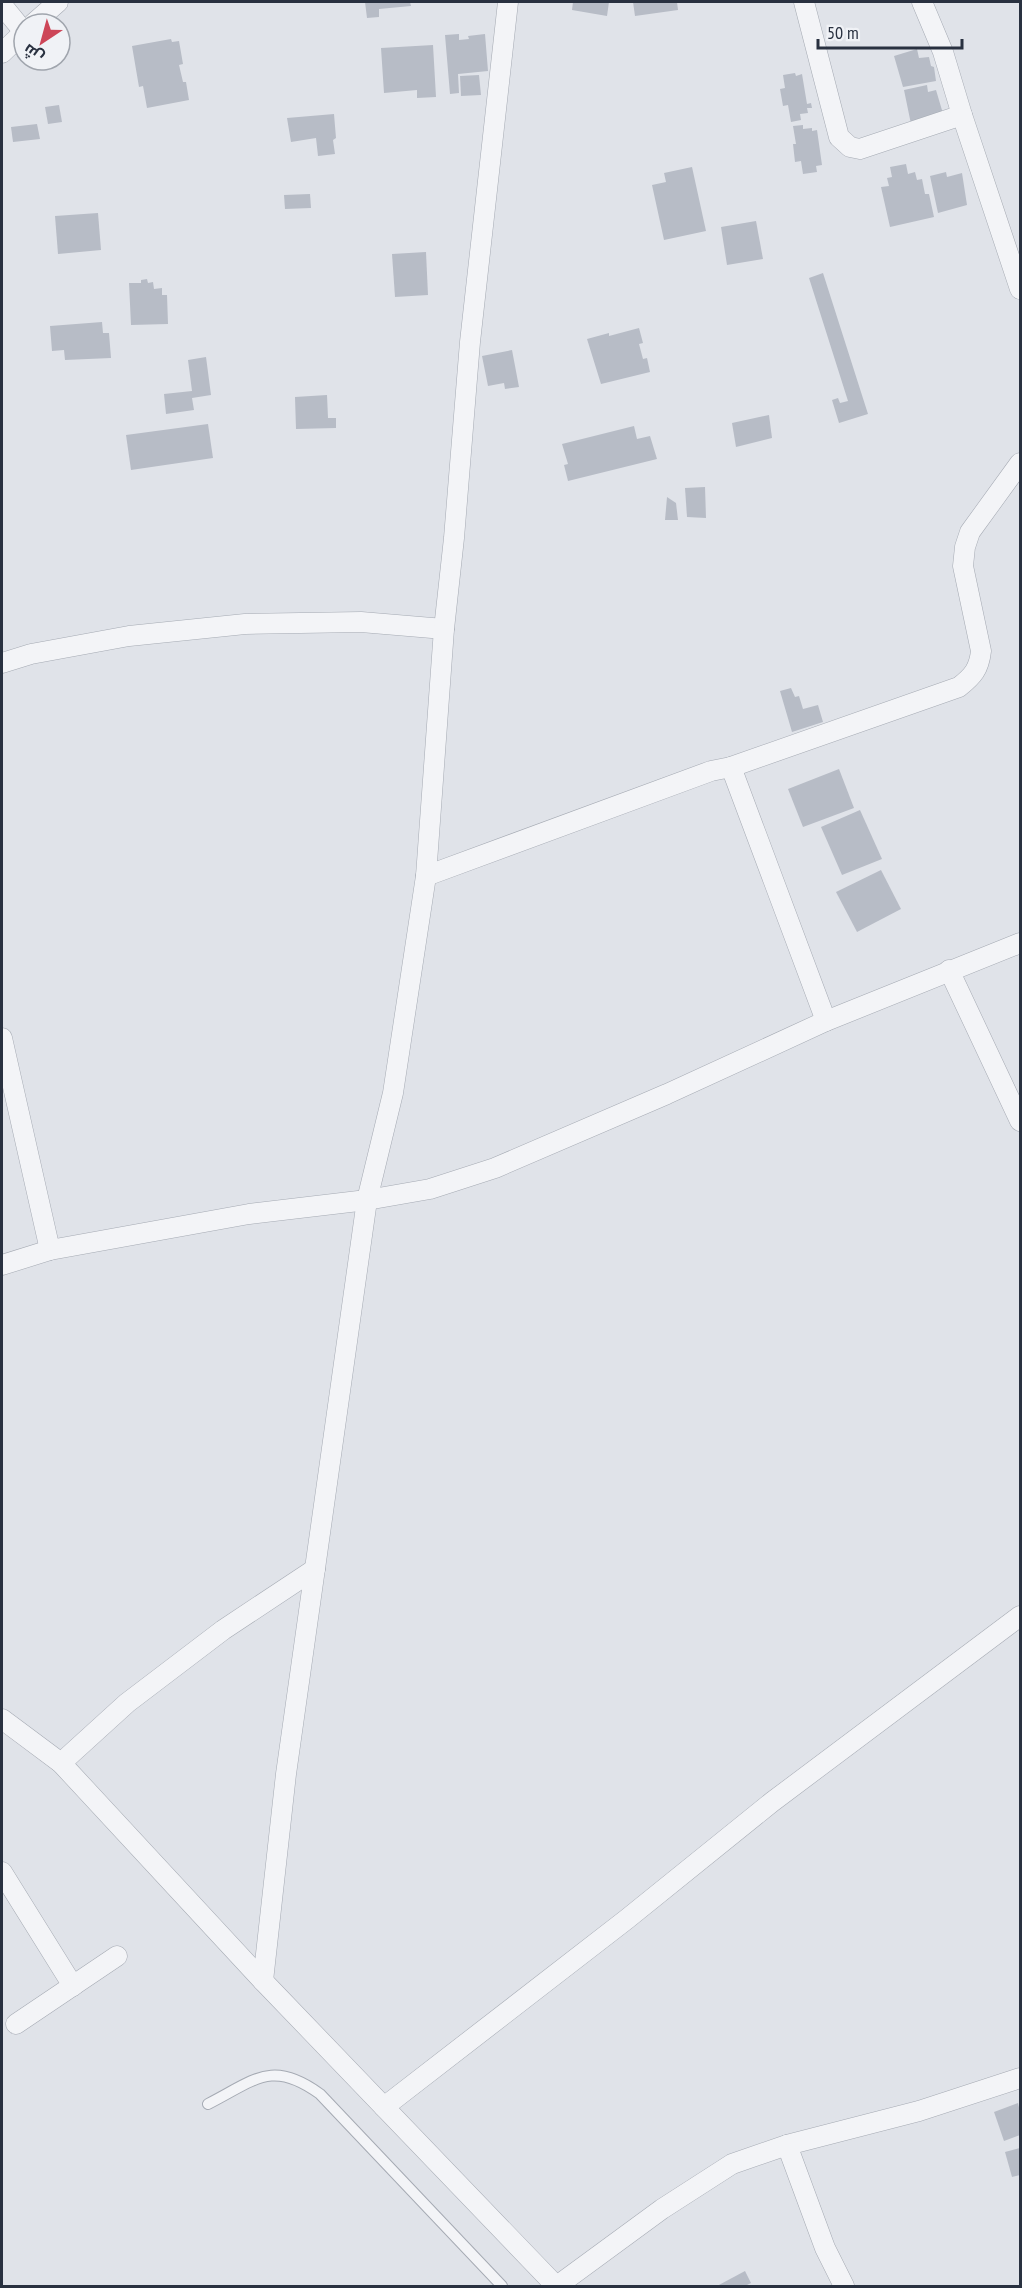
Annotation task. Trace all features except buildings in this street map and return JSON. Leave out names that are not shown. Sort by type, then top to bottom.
[{"type":"street","points":[[47,12],[58,2]]},
{"type":"street","points":[[263,1981],[286,1774],[367,1200],[393,1093],[426,876],[444,629],[470,342],[508,2]]},
{"type":"street","points":[[804,2],[839,137],[844,143],[860,149],[962,115]]},
{"type":"street","points":[[922,2],[943,52],[1020,290]]},
{"type":"street","points":[[2,5],[12,17]]},
{"type":"street","points":[[426,876],[700,775],[730,767],[959,687],[972,676],[979,665],[981,651],[963,566],[965,547],[970,532],[1020,463]]},
{"type":"street","points":[[2,663],[31,654],[129,636],[245,624],[361,622],[444,629]]},
{"type":"street","points":[[730,767],[826,1021]]},
{"type":"street","points":[[2,1265],[50,1250],[249,1214],[430,1190],[495,1168],[667,1094],[826,1021],[1020,943]]},
{"type":"street","points":[[949,970],[1018,1110]]},
{"type":"street","points":[[2,1038],[9,1105],[50,1250]]},
{"type":"street","points":[[61,1763],[135,1697],[223,1630],[315,1569]]},
{"type":"street","points":[[384,2107],[627,1919],[772,1802],[1020,1616]]},
{"type":"street","points":[[2,1719],[61,1763],[263,1981],[556,2286],[662,2209],[732,2164],[787,2145],[920,2111],[1020,2078]]},
{"type":"street","points":[[2,1872],[73,1986]]},
{"type":"street","points":[[16,2024],[117,1956]]},
{"type":"street","points":[[787,2145],[825,2248],[844,2286]]},
{"type":"lane","points":[[208,2104],[263,2076],[286,2075],[303,2081],[321,2094],[496,2285]]}]
